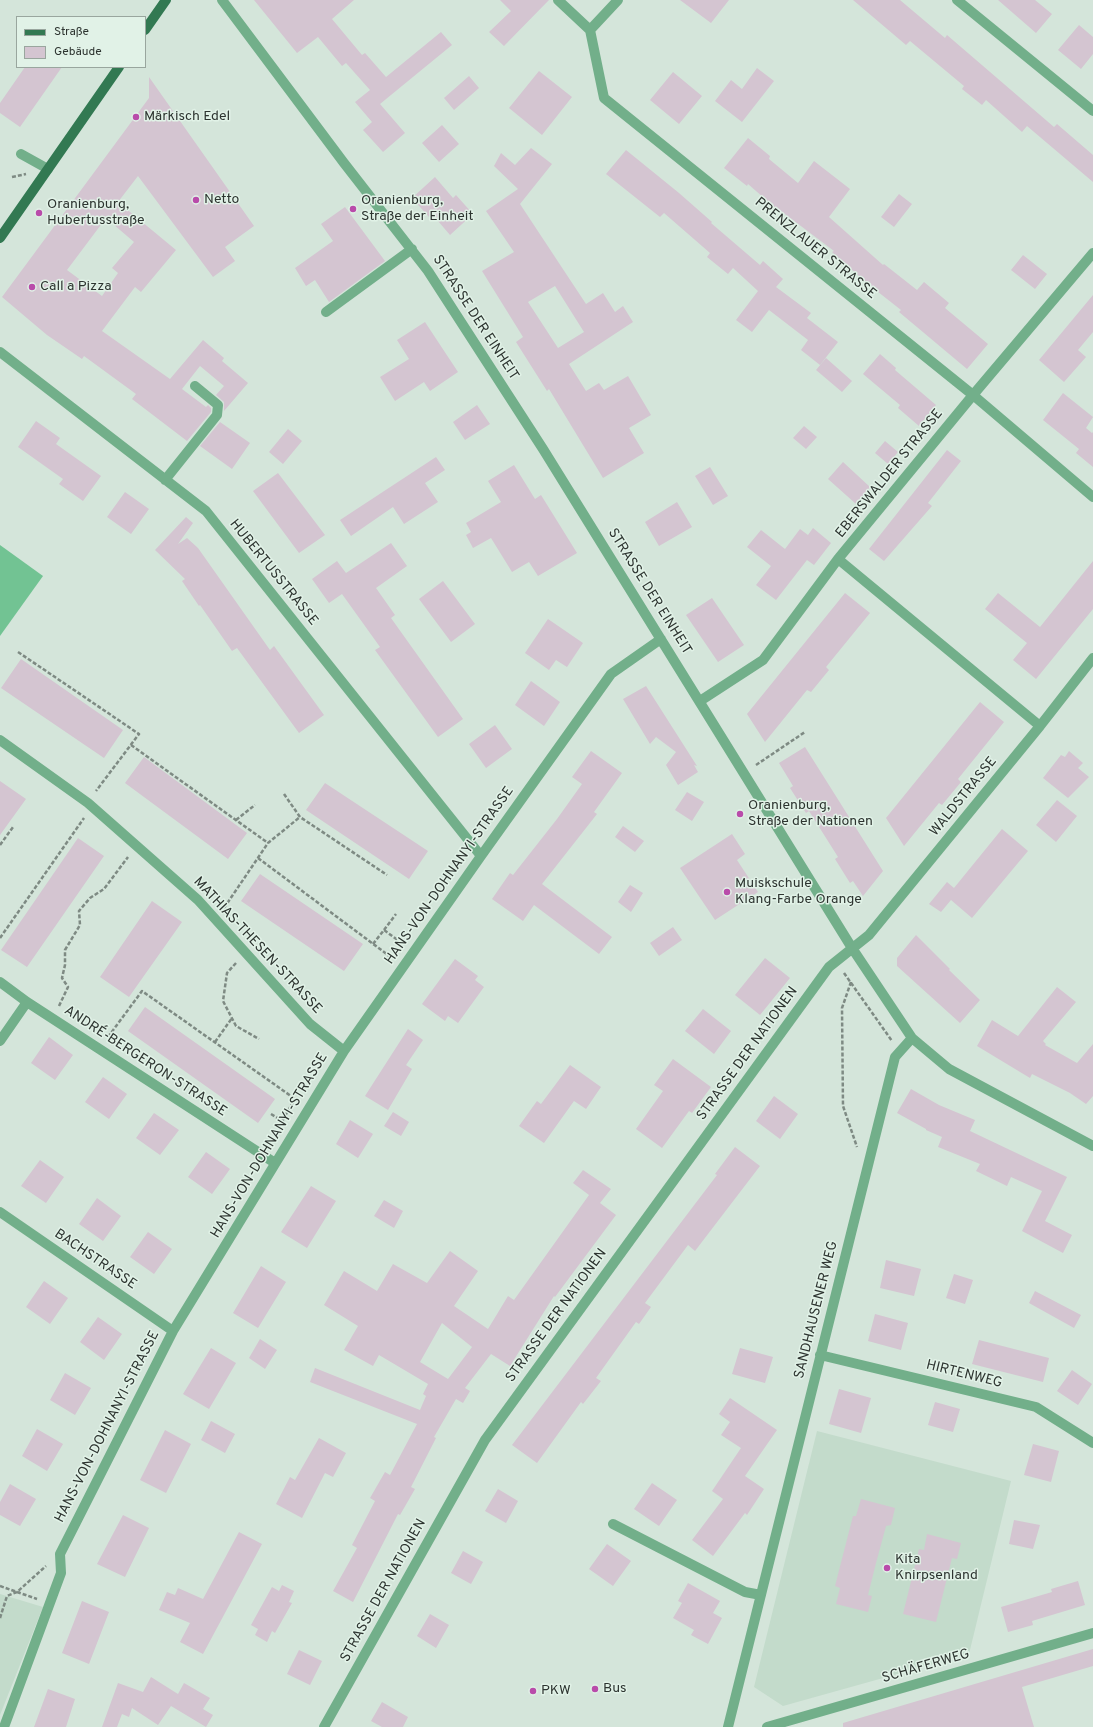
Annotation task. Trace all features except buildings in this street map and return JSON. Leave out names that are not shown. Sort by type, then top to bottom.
[{"type":"main road","points":[[146,29],[166,0]]},
{"type":"main road","points":[[0,238],[118,68]]},
{"type":"street","name":"STRASSE DER EINHEIT","points":[[222,0],[344,163],[428,271],[543,449],[745,772],[852,948],[912,1038],[949,1069],[1093,1146]]},
{"type":"street","points":[[558,0],[590,30],[618,0]]},
{"type":"street","points":[[957,0],[1093,111]]},
{"type":"street","name":"PRENZLAUER STRASSE","points":[[590,30],[604,98],[973,395],[1093,497]]},
{"type":"street","points":[[21,154],[48,169]]},
{"type":"street","points":[[326,312],[412,249]]},
{"type":"street","name":"EBERSWALDER STRASSE","points":[[700,701],[763,660],[838,559],[973,395],[1093,254]]},
{"type":"street","name":"HUBERTUSSTRASSE","points":[[0,352],[206,512],[481,856]]},
{"type":"street","points":[[165,480],[217,414],[218,405],[195,386]]},
{"type":"street","points":[[838,559],[1040,726]]},
{"type":"street","name":"HANS-VON-DOHNANYI-STRASSE","points":[[4,1727],[51,1604],[61,1573],[60,1554],[173,1331],[344,1051],[403,966],[611,674],[661,638]]},
{"type":"street","name":"WALDSTRASSE","points":[[852,948],[869,935],[1040,726],[1093,658]]},
{"type":"street","name":"MATHIAS-THESEN-STRASSE","points":[[0,740],[90,805],[198,900],[310,1024],[344,1051]]},
{"type":"street","name":"STRASSE DER NATIONEN","points":[[324,1727],[485,1440],[828,967],[852,948]]},
{"type":"street","name":"ANDRÉ-BERGERON-STRASSE","points":[[0,982],[27,1002],[275,1163]]},
{"type":"street","points":[[0,1041],[27,1002]]},
{"type":"street","name":"SANDHAUSENER WEG","points":[[728,1727],[895,1057],[912,1038]]},
{"type":"street","name":"BACHSTRASSE","points":[[0,1212],[173,1331]]},
{"type":"street","name":"HIRTENWEG","points":[[820,1355],[1036,1407],[1093,1444]]},
{"type":"street","points":[[613,1524],[745,1592],[760,1595]]},
{"type":"street","name":"SCHÄFERWEG","points":[[767,1727],[1093,1633]]},
{"type":"path","points":[[0,938],[139,734],[18,652]]},
{"type":"path","points":[[745,772],[805,732]]},
{"type":"path","points":[[131,745],[268,843]]},
{"type":"path","points":[[284,794],[300,817],[387,875]]},
{"type":"path","points":[[236,820],[255,805]]},
{"type":"path","points":[[216,920],[268,843],[300,817]]},
{"type":"path","points":[[0,845],[13,827]]},
{"type":"path","points":[[51,1017],[67,992],[68,987],[62,978],[65,965],[65,950],[80,925],[79,912],[90,898],[104,889],[129,857],[140,849]]},
{"type":"path","points":[[258,858],[403,966]]},
{"type":"path","points":[[373,944],[396,914]]},
{"type":"path","points":[[384,930],[414,951]]},
{"type":"path","points":[[245,952],[227,973],[223,1001],[236,1026],[259,1039]]},
{"type":"path","points":[[836,962],[899,1052]]},
{"type":"path","points":[[851,982],[842,1008],[843,1106],[858,1150],[870,1153]]},
{"type":"path","points":[[100,1049],[142,991],[309,1109]]},
{"type":"path","points":[[215,1042],[232,1018]]},
{"type":"path","points":[[251,1068],[255,1064]]},
{"type":"path","points":[[282,1121],[295,1099]]},
{"type":"path","points":[[271,1114],[276,1117]]},
{"type":"path","points":[[0,1618],[7,1596],[17,1592],[60,1554]]},
{"type":"path","points":[[0,1586],[51,1604]]},
{"type":"shaded area","name":"Kita Knirpsenland","points":[[817,1431],[1011,1481],[969,1654],[783,1706],[754,1687]]},
{"type":"shaded area","points":[[0,1594],[43,1607],[0,1715]]},
{"type":"green space","points":[[0,545],[43,576],[0,636]]},
{"type":"place","name":"Märkisch Edel","points":[[136,117]]},
{"type":"place","name":"Netto","points":[[196,200]]},
{"type":"place","name":"Oranienburg, Straße der Einheit","points":[[353,209]]},
{"type":"place","name":"Oranienburg, Hubertusstraße","points":[[39,213]]},
{"type":"place","name":"Call a Pizza","points":[[32,287]]},
{"type":"place","name":"Oranienburg, Straße der Nationen","points":[[740,814]]},
{"type":"place","name":"Muiskschule Klang-Farbe Orange","points":[[727,892]]},
{"type":"place","name":"Kita Knirpsenland","points":[[887,1568]]},
{"type":"place","name":"Bus","points":[[595,1689]]},
{"type":"place","name":"PKW","points":[[533,1691]]}]
